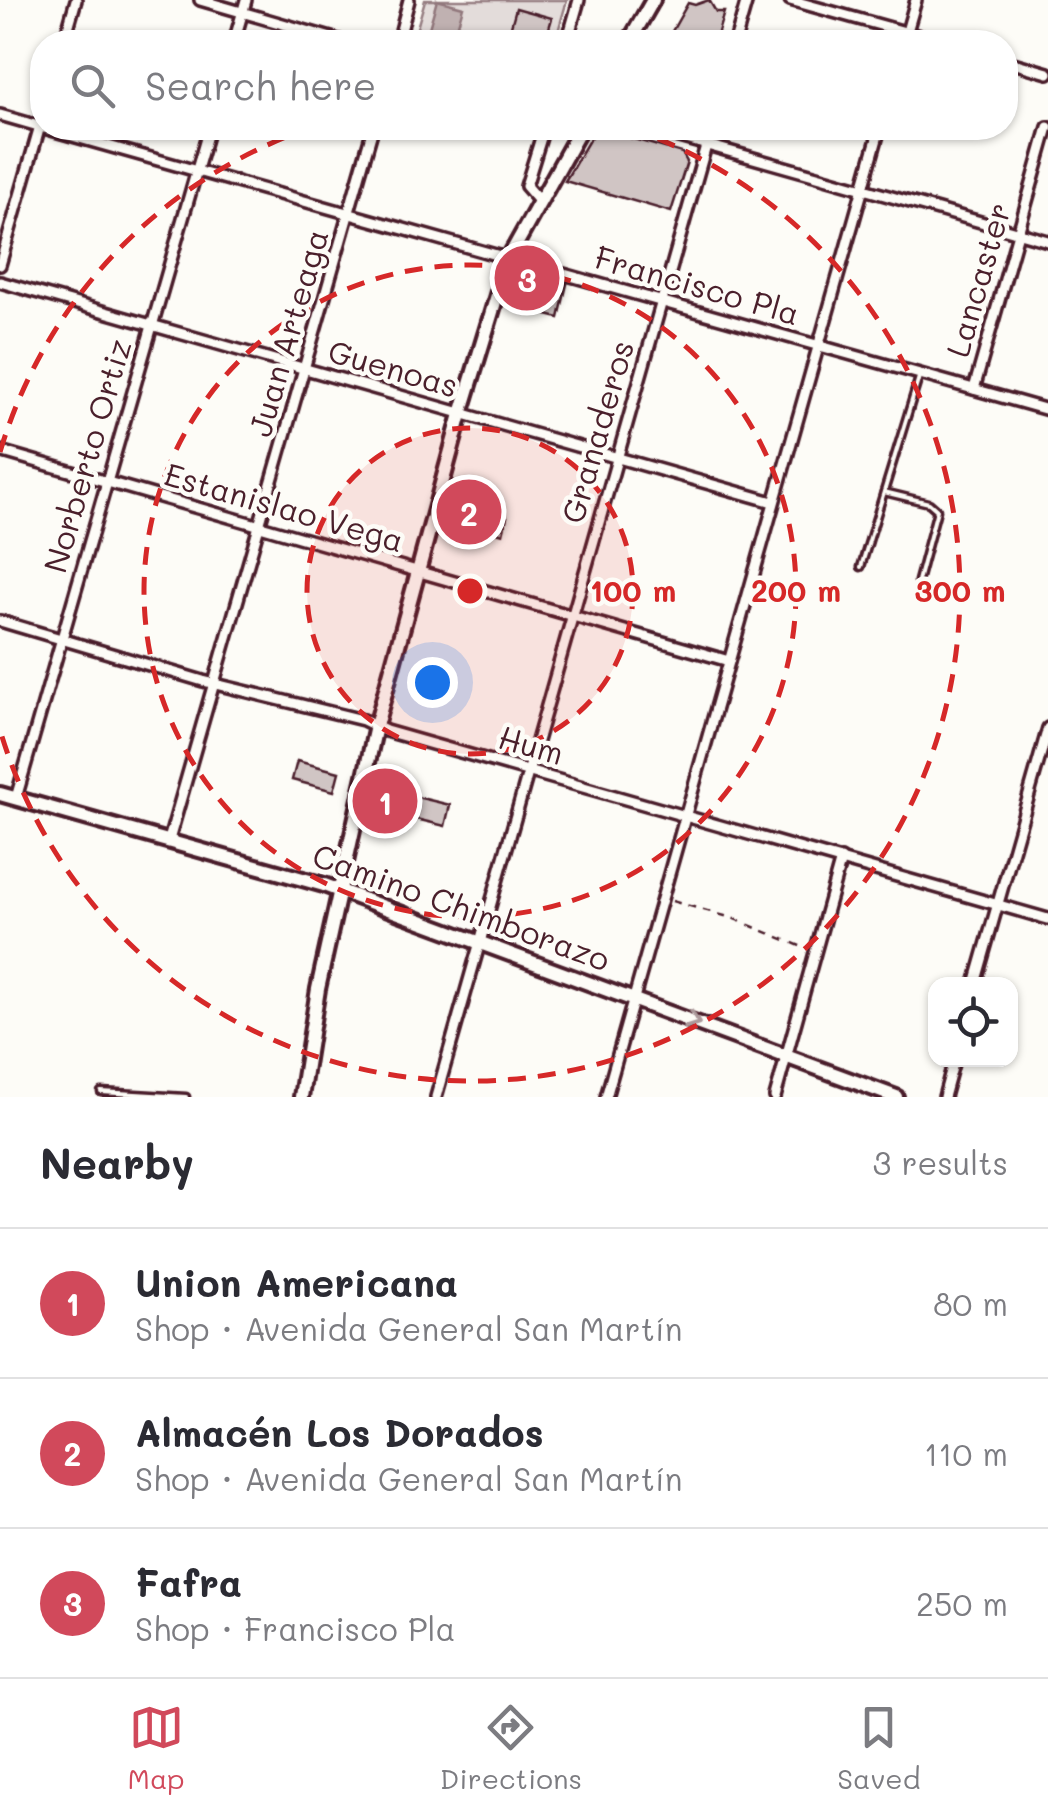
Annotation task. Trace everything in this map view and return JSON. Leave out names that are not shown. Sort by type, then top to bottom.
[{"type":"main road","points":[[636,30],[654,0]]},
{"type":"main road","points":[[301,1097],[318,989],[376,726],[461,414],[508,258],[574,140]]},
{"type":"main road","name":"Camino Chimborazo","points":[[0,794],[339,890],[896,1097]]},
{"type":"street","points":[[67,30],[76,0]]},
{"type":"street","points":[[200,0],[304,30]]},
{"type":"street","points":[[238,30],[246,0]]},
{"type":"street","points":[[401,30],[410,0]]},
{"type":"street","points":[[570,30],[579,0]]},
{"type":"street","points":[[738,30],[747,0]]},
{"type":"street","points":[[790,0],[881,30]]},
{"type":"street","points":[[907,30],[916,0]]},
{"type":"street","points":[[1018,64],[1048,72]]},
{"type":"street","name":"Francisco Pla","points":[[0,115],[30,122]]},
{"type":"street","name":"Lancaster","points":[[974,389],[1048,127]]},
{"type":"street","points":[[0,265],[38,140]]},
{"type":"street","name":"Francisco Pla","points":[[94,140],[1048,410]]},
{"type":"street","name":"Norberto Ortiz","points":[[16,798],[206,140]]},
{"type":"street","name":"Juan Arteaga","points":[[169,840],[371,140]]},
{"type":"street","points":[[539,201],[526,186],[540,140]]},
{"type":"street","points":[[691,140],[1048,241]]},
{"type":"street","name":"Granaderos","points":[[436,1097],[707,140]]},
{"type":"street","points":[[606,1097],[876,140]]},
{"type":"street","name":"Guenoas","points":[[0,282],[773,502]]},
{"type":"street","name":"Estanislao Vega","points":[[0,451],[729,660]]},
{"type":"street","name":"Hum","points":[[0,621],[1048,920]]},
{"type":"street","points":[[977,977],[1045,751],[1048,728]]},
{"type":"street","points":[[775,1097],[840,859]]},
{"type":"street","points":[[944,1097],[952,1067]]},
{"type":"lane","points":[[861,568],[920,374]]},
{"type":"lane","points":[[884,492],[929,504],[937,510],[918,580]]},
{"type":"lane","points":[[101,1092],[186,1097]]},
{"type":"path","points":[[662,898],[732,918],[816,951]]},
{"type":"shaded area","points":[[425,0],[567,0],[558,30],[416,30]]},
{"type":"shaded area","points":[[437,0],[463,7],[456,30],[429,30]]},
{"type":"building","points":[[709,0],[716,12],[724,12],[719,30],[673,30],[688,3]]},
{"type":"building","points":[[516,8],[552,18],[548,30],[510,30]]},
{"type":"building","points":[[589,140],[637,140],[682,153],[687,162],[671,212],[565,181]]},
{"type":"building","points":[[523,274],[567,284],[559,318],[515,307]]},
{"type":"building","points":[[466,506],[507,517],[503,534],[461,522]]},
{"type":"building","points":[[297,761],[339,772],[334,791],[292,780]]},
{"type":"building","points":[[383,789],[450,805],[445,826],[378,810]]},
{"type":"place","name":"Fafra","points":[[527,278]]},
{"type":"place","name":"Almacén Los Dorados","points":[[469,512]]},
{"type":"place","name":"Union Americana","points":[[385,801]]}]
